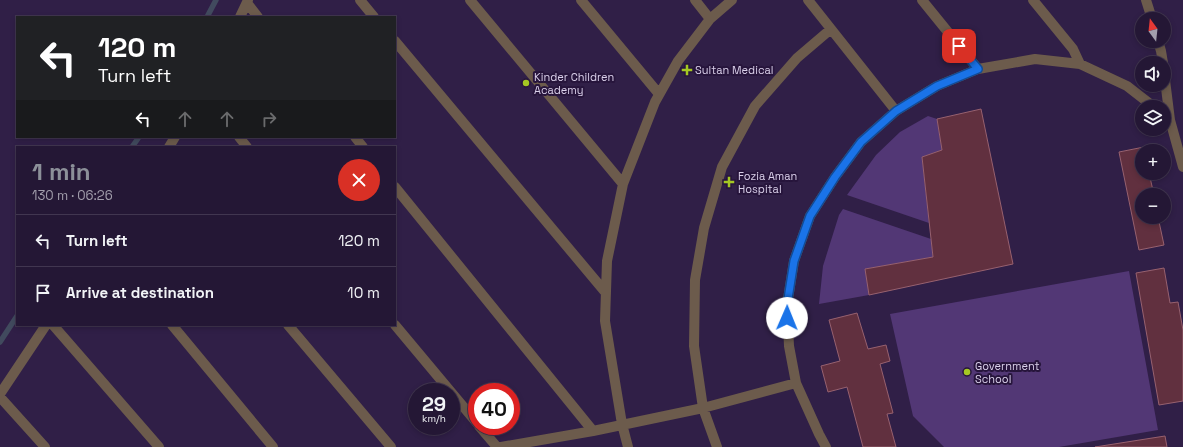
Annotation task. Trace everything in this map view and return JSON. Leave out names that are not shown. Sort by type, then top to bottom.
[{"type":"street","points":[[360,0],[373,16]]},
{"type":"street","points":[[470,0],[623,184]]},
{"type":"street","points":[[581,0],[659,94]]},
{"type":"street","points":[[695,0],[710,19]]},
{"type":"street","points":[[628,447],[622,424],[605,321],[607,261],[623,184],[655,102],[678,61],[710,19],[732,0]]},
{"type":"street","points":[[808,0],[896,111]]},
{"type":"street","points":[[922,0],[978,69]]},
{"type":"street","points":[[1033,0],[1073,49],[1080,64]]},
{"type":"street","points":[[1146,0],[1150,12]]},
{"type":"street","points":[[241,16],[248,2],[257,16]]},
{"type":"street","points":[[717,447],[703,408],[694,346],[695,280],[704,228],[722,166],[755,106],[797,58],[831,29]]},
{"type":"street","points":[[396,43],[606,293]]},
{"type":"street","points":[[826,447],[796,383],[789,346],[787,305],[794,261],[810,216],[835,177],[861,142],[896,111],[937,86],[978,69],[1035,59],[1080,64],[1127,86],[1145,100]]},
{"type":"street","points":[[1171,129],[1183,166]]},
{"type":"street","points":[[240,138],[246,146]]},
{"type":"street","points":[[356,138],[362,146]]},
{"type":"street","points":[[396,188],[593,430]]},
{"type":"street","points":[[45,326],[0,396],[45,447]]},
{"type":"street","points":[[54,326],[159,447]]},
{"type":"street","points":[[173,326],[273,447]]},
{"type":"street","points":[[289,326],[392,447]]},
{"type":"street","points":[[396,326],[443,383]]},
{"type":"street","points":[[501,447],[703,408],[796,383]]},
{"type":"street","points":[[460,403],[468,412]]},
{"type":"street","points":[[487,435],[497,447]]},
{"type":"shaded area","points":[[928,116],[937,119],[942,150],[922,157],[929,223],[847,195],[876,155],[900,132]]},
{"type":"shaded area","points":[[843,209],[931,239],[933,257],[866,269],[869,295],[819,304],[823,266],[839,215]]},
{"type":"shaded area","points":[[1129,271],[1158,430],[1059,447],[944,447],[913,416],[890,314]]},
{"type":"building","points":[[981,109],[1013,264],[869,295],[865,269],[933,257],[922,157],[942,150],[937,119]]},
{"type":"building","points":[[1135,149],[1135,180],[1151,180],[1152,188],[1135,188],[1135,224],[1160,224],[1164,245],[1139,250],[1119,152]]},
{"type":"building","points":[[1164,268],[1170,303],[1178,302],[1183,330],[1183,401],[1159,405],[1136,273]]},
{"type":"building","points":[[857,313],[868,349],[886,345],[890,361],[880,364],[893,413],[887,414],[896,447],[863,447],[847,387],[828,392],[821,366],[840,361],[829,320]]},
{"type":"building","points":[[1165,436],[1167,447],[1095,447]]},
{"type":"waterway","points":[[208,16],[216,0]]},
{"type":"waterway","points":[[133,146],[138,138]]},
{"type":"waterway","points":[[0,342],[16,318]]},
{"type":"place","name":"Sultan Medical","points":[[687,70]]},
{"type":"place","name":"Kinder Children Academy","points":[[526,83]]},
{"type":"place","name":"Fozia Aman Hospital","points":[[729,182]]},
{"type":"place","name":"Government School","points":[[967,372]]},
{"type":"route","points":[[787,318],[787,305],[794,261],[810,216],[835,177],[861,142],[896,111],[937,86],[978,69],[959,46]]}]
